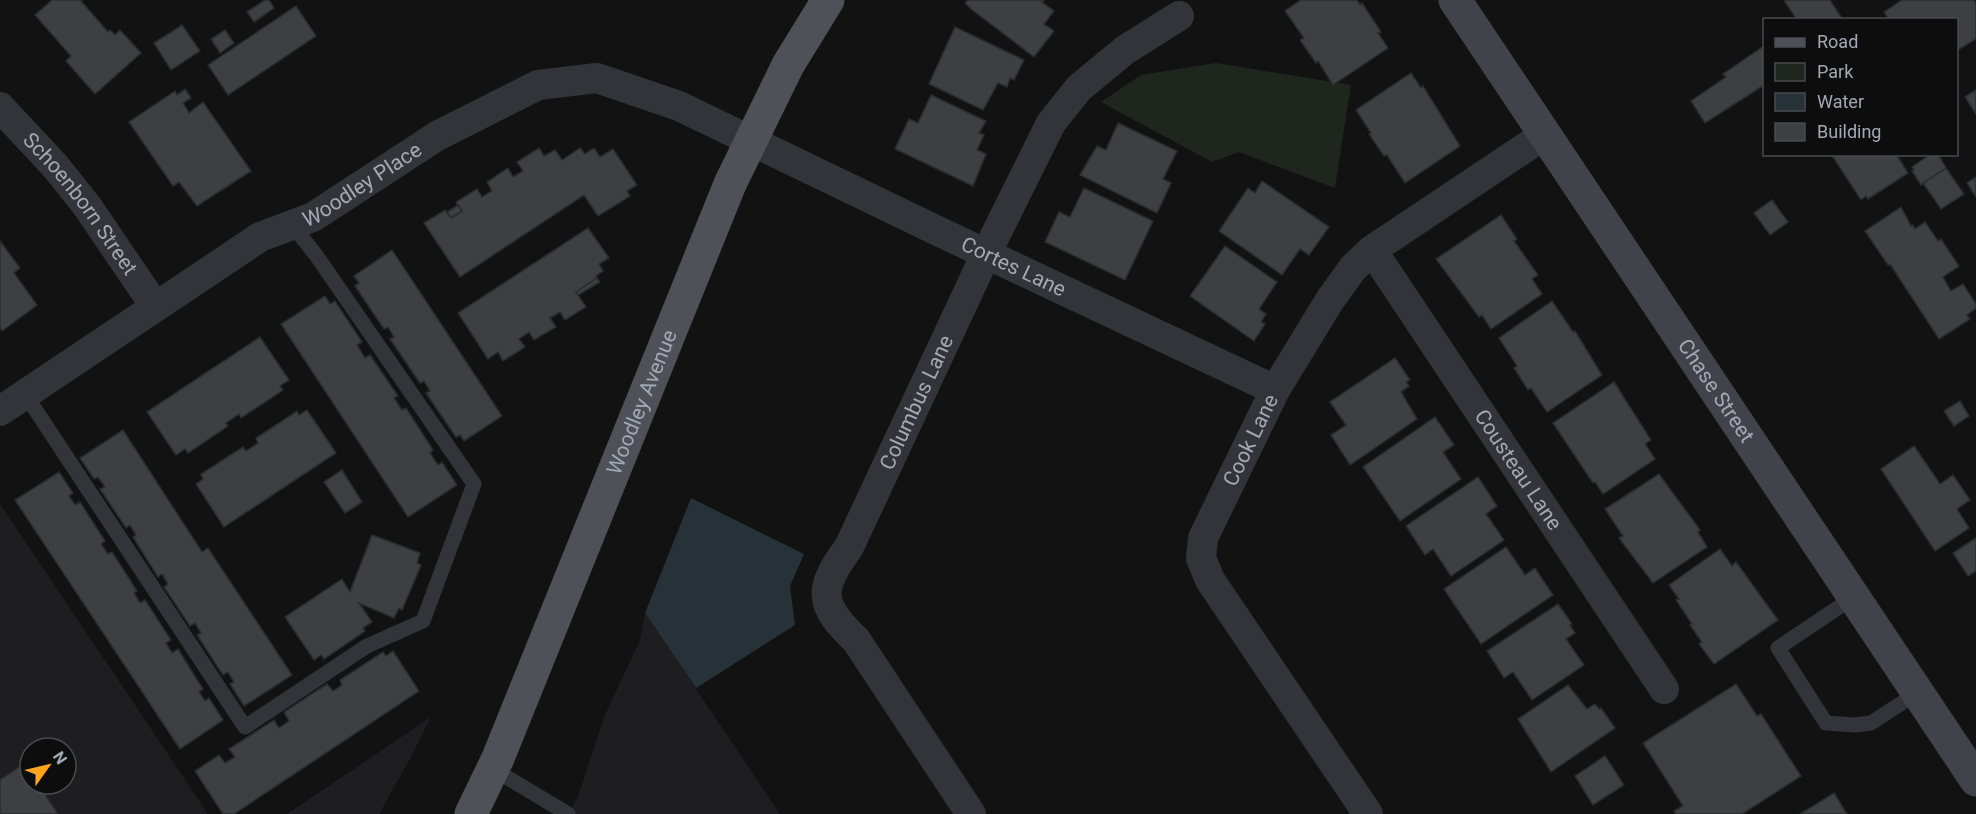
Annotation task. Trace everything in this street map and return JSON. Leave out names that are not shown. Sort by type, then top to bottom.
[{"type":"main road","name":"Woodley Avenue","points":[[471,814],[493,769],[713,224],[750,141],[788,65],[828,0]]},
{"type":"street","name":"Chase Street","points":[[1455,0],[1976,780]]},
{"type":"street","name":"Columbus Lane","points":[[971,814],[856,640],[836,620],[825,597],[828,578],[849,547],[986,254],[1051,123],[1079,88],[1125,50],[1179,16]]},
{"type":"street","name":"Woodley Place","points":[[0,411],[260,237],[313,217],[437,136],[538,86],[597,78],[679,106],[750,141]]},
{"type":"street","name":"Schoenborn Street","points":[[0,107],[56,167],[87,206],[155,306]]},
{"type":"street","name":"Cook Lane","points":[[1368,814],[1210,580],[1201,558],[1203,538],[1275,390],[1330,300],[1353,268],[1372,250],[1544,135]]},
{"type":"street","name":"Cortes Lane","points":[[750,141],[1275,390]]},
{"type":"street","name":"Cousteau Lane","points":[[1372,250],[1664,689]]},
{"type":"lane","points":[[25,394],[245,727],[367,646],[423,621],[474,484],[316,255],[292,225]]},
{"type":"lane","points":[[1854,597],[1778,648],[1826,723],[1855,725],[1871,723],[1917,693]]},
{"type":"lane","points":[[493,769],[568,814]]},
{"type":"shaded area","points":[[0,504],[208,814],[0,814]]},
{"type":"shaded area","points":[[645,613],[780,814],[569,814],[579,794],[604,717],[640,640]]},
{"type":"shaded area","points":[[431,717],[379,814],[287,814]]},
{"type":"green space","points":[[1216,63],[1351,85],[1335,188],[1239,152],[1212,162],[1101,102],[1141,75]]},
{"type":"water","points":[[691,498],[804,554],[790,586],[795,625],[696,688],[645,613]]},
{"type":"building","points":[[52,0],[82,0],[108,32],[110,30],[115,35],[120,30],[141,53],[95,94],[66,61],[71,56],[35,15]]},
{"type":"building","points":[[265,0],[269,0],[274,8],[254,22],[247,12]]},
{"type":"building","points":[[968,0],[1044,0],[1042,2],[1054,11],[1044,24],[1054,31],[1034,57],[971,9],[965,3]]},
{"type":"building","points":[[1301,0],[1357,0],[1360,5],[1362,3],[1381,32],[1378,33],[1388,48],[1333,85],[1318,61],[1316,63],[1300,40],[1304,38],[1285,11]]},
{"type":"building","points":[[1784,0],[1830,0],[1842,18],[1796,18]]},
{"type":"building","points":[[1902,0],[1974,0],[1976,39],[1958,50],[1958,18],[1888,18],[1884,12]]},
{"type":"building","points":[[296,6],[316,36],[228,95],[208,65]]},
{"type":"building","points":[[182,25],[200,51],[171,70],[154,43]]},
{"type":"building","points":[[955,27],[1024,60],[1014,80],[1010,78],[1007,87],[998,83],[983,110],[929,84]]},
{"type":"building","points":[[225,30],[234,43],[220,53],[211,39]]},
{"type":"building","points":[[1763,47],[1763,86],[1705,123],[1691,101],[1726,77],[1723,74]]},
{"type":"building","points":[[1411,73],[1421,88],[1423,86],[1460,146],[1405,183],[1387,155],[1384,156],[1369,134],[1371,133],[1356,110]]},
{"type":"building","points":[[185,89],[191,98],[183,103],[189,113],[203,102],[251,171],[197,206],[179,182],[173,186],[129,122],[175,91],[177,95]]},
{"type":"building","points":[[1976,90],[1976,114],[1965,97]]},
{"type":"building","points":[[931,95],[986,121],[979,133],[984,135],[977,150],[986,154],[973,186],[895,149],[909,119],[918,123]]},
{"type":"building","points":[[1118,123],[1177,151],[1163,179],[1171,183],[1157,213],[1080,175],[1097,146],[1106,150]]},
{"type":"building","points":[[539,148],[544,156],[555,150],[562,160],[580,148],[585,154],[594,148],[600,157],[613,149],[637,185],[627,191],[630,196],[598,216],[584,195],[460,277],[424,223],[445,210],[451,218],[462,211],[456,202],[477,189],[482,197],[492,191],[487,182],[508,168],[513,177],[523,171],[517,162]]},
{"type":"building","points":[[1832,156],[1897,156],[1908,173],[1868,199],[1866,196],[1861,200]]},
{"type":"building","points":[[1928,156],[1939,156],[1946,168],[1921,185],[1912,167]]},
{"type":"building","points":[[1946,168],[1964,194],[1941,209],[1923,183]]},
{"type":"building","points":[[1976,177],[1976,197],[1967,183]]},
{"type":"building","points":[[1262,181],[1329,227],[1309,255],[1300,249],[1282,275],[1219,231],[1248,188],[1255,193]]},
{"type":"building","points":[[1084,188],[1153,221],[1125,280],[1045,242],[1059,212],[1070,217]]},
{"type":"building","points":[[1772,200],[1788,222],[1770,235],[1754,213]]},
{"type":"building","points":[[458,205],[462,211],[451,218],[447,212]]},
{"type":"building","points":[[1901,207],[1911,226],[1913,225],[1915,229],[1925,222],[1938,241],[1941,239],[1959,266],[1943,277],[1951,291],[1963,284],[1976,304],[1976,308],[1967,315],[1970,319],[1939,339],[1890,264],[1888,265],[1865,231]]},
{"type":"building","points":[[1501,215],[1517,239],[1514,241],[1538,275],[1532,279],[1542,294],[1491,329],[1482,315],[1479,317],[1436,259]]},
{"type":"building","points":[[588,228],[609,258],[599,264],[603,271],[596,276],[597,278],[576,292],[586,307],[565,320],[560,312],[550,318],[556,327],[534,340],[529,332],[519,339],[525,347],[503,361],[498,352],[488,359],[458,313]]},
{"type":"building","points":[[0,241],[20,268],[14,273],[37,305],[2,331],[0,328]]},
{"type":"building","points":[[1225,246],[1277,282],[1259,309],[1266,314],[1261,322],[1265,324],[1254,341],[1190,296]]},
{"type":"building","points":[[392,250],[502,416],[464,441],[460,435],[456,437],[426,393],[430,391],[424,381],[420,383],[390,339],[394,337],[388,327],[384,329],[355,286],[359,283],[354,276]]},
{"type":"building","points":[[597,278],[600,282],[578,295],[576,292]]},
{"type":"building","points":[[325,296],[330,304],[335,301],[362,342],[357,345],[365,358],[370,355],[398,396],[394,398],[402,410],[406,408],[433,450],[430,453],[438,465],[442,462],[457,485],[408,517],[281,324]]},
{"type":"building","points":[[1552,301],[1573,332],[1575,331],[1602,375],[1547,412],[1531,388],[1528,390],[1514,368],[1517,366],[1499,338]]},
{"type":"building","points":[[260,337],[289,380],[280,386],[283,390],[241,418],[239,414],[226,423],[228,426],[188,453],[185,449],[176,455],[147,412]]},
{"type":"building","points":[[1395,358],[1410,380],[1406,382],[1409,386],[1401,392],[1417,419],[1350,465],[1331,435],[1346,425],[1330,402]]},
{"type":"building","points":[[1614,382],[1651,440],[1645,444],[1655,459],[1603,494],[1595,482],[1593,483],[1553,423]]},
{"type":"building","points":[[1960,401],[1969,416],[1954,426],[1944,411]]},
{"type":"building","points":[[307,410],[336,453],[224,527],[196,484],[203,479],[201,474],[243,447],[246,451],[258,443],[256,438],[297,411],[299,415]]},
{"type":"building","points":[[1435,417],[1454,445],[1443,452],[1461,479],[1400,521],[1363,467]]},
{"type":"building","points":[[123,430],[202,552],[208,548],[292,675],[244,706],[230,684],[234,682],[228,672],[223,675],[197,635],[201,633],[195,623],[190,626],[164,587],[168,584],[162,574],[158,577],[133,537],[136,535],[130,525],[126,528],[100,489],[105,487],[98,477],[94,479],[80,458]]},
{"type":"building","points":[[1914,446],[1940,484],[1953,475],[1970,500],[1957,509],[1969,528],[1935,551],[1881,469]]},
{"type":"building","points":[[342,470],[362,502],[345,513],[324,482]]},
{"type":"building","points":[[59,472],[73,493],[69,496],[75,505],[80,502],[105,541],[101,544],[108,554],[112,552],[137,591],[134,593],[140,603],[145,600],[171,640],[166,643],[172,653],[178,649],[203,689],[199,692],[205,701],[209,698],[223,720],[180,749],[15,500]]},
{"type":"building","points":[[1659,474],[1700,530],[1698,532],[1707,547],[1653,583],[1619,538],[1623,536],[1605,509]]},
{"type":"building","points":[[1478,477],[1497,506],[1486,514],[1504,540],[1451,576],[1433,549],[1425,555],[1406,526]]},
{"type":"building","points":[[372,535],[420,553],[417,563],[421,565],[402,610],[399,608],[394,618],[359,603],[372,622],[363,628],[365,631],[324,659],[321,655],[314,660],[285,617],[342,579],[350,592]]},
{"type":"building","points":[[1976,538],[1976,571],[1968,576],[1953,553]]},
{"type":"building","points":[[1506,547],[1525,575],[1535,568],[1553,595],[1481,644],[1444,589]]},
{"type":"building","points":[[1720,549],[1732,566],[1736,562],[1778,620],[1714,664],[1699,644],[1702,642],[1690,625],[1692,624],[1676,600],[1679,599],[1669,585]]},
{"type":"building","points":[[1558,604],[1572,624],[1570,625],[1575,633],[1566,639],[1584,665],[1532,700],[1513,672],[1504,678],[1487,651]]},
{"type":"building","points":[[393,651],[419,691],[234,814],[223,814],[195,771],[219,755],[225,763],[235,757],[229,749],[274,720],[279,728],[289,721],[284,712],[327,684],[333,691],[342,685],[340,680],[383,652],[386,656]]},
{"type":"building","points":[[1736,684],[1757,716],[1761,714],[1801,776],[1742,814],[1676,814],[1674,811],[1683,806],[1643,743]]},
{"type":"building","points":[[1568,685],[1587,709],[1595,704],[1599,709],[1601,708],[1615,728],[1551,772],[1518,719]]},
{"type":"building","points":[[1605,756],[1624,785],[1593,805],[1575,776]]},
{"type":"building","points":[[18,768],[18,796],[46,796],[58,814],[0,814],[0,780]]},
{"type":"building","points":[[1834,793],[1847,814],[1800,814]]}]
